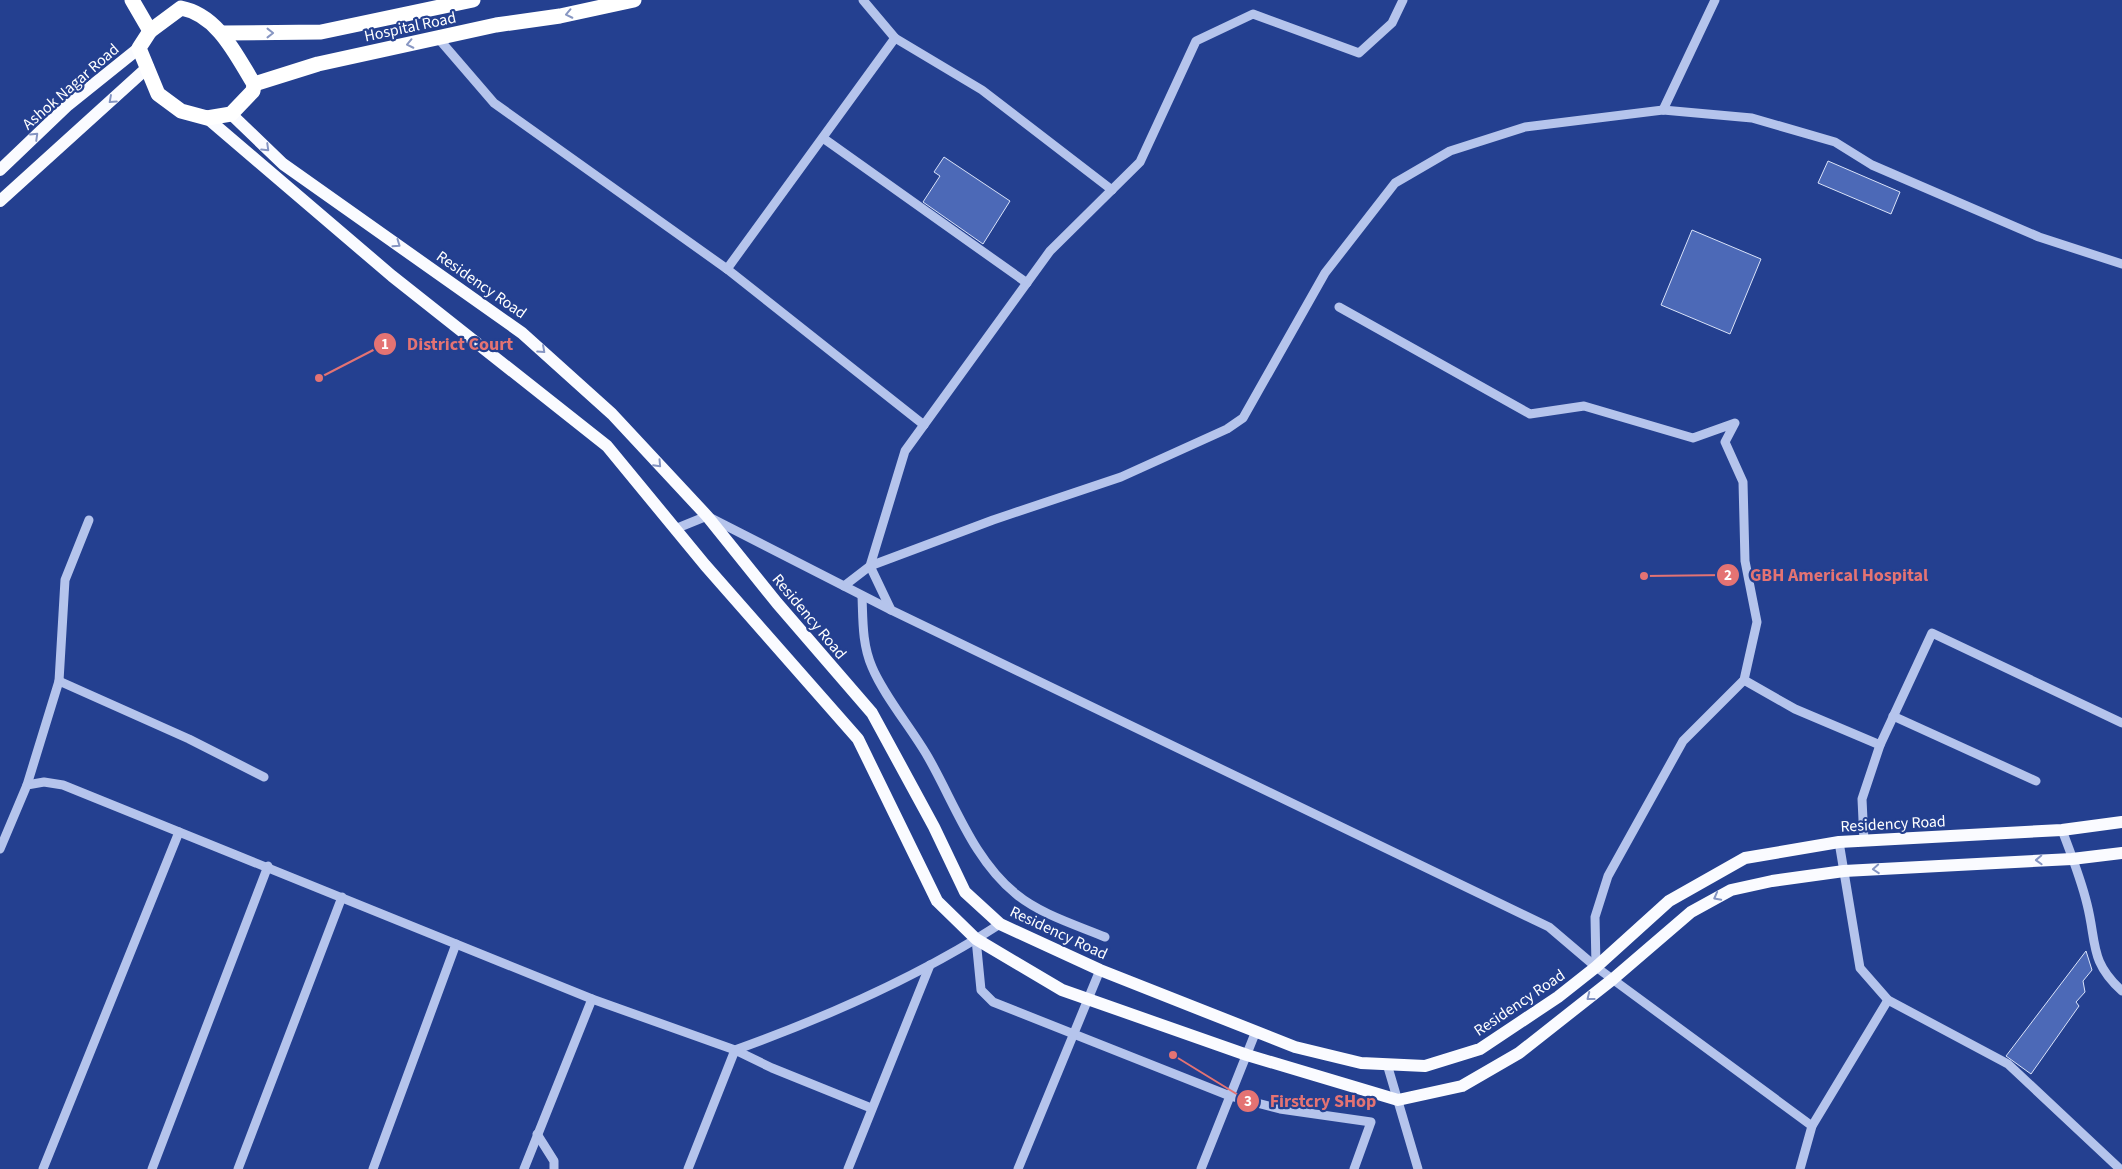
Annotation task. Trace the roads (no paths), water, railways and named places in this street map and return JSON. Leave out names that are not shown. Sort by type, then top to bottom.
[{"type":"highway","points":[[132,0],[150,30]]},
{"type":"highway","points":[[222,33],[321,32],[473,0]]},
{"type":"highway","name":"Hospital Road","points":[[254,84],[318,64],[438,38],[634,0]]},
{"type":"highway","points":[[190,5],[222,33],[254,84],[253,91],[231,114],[206,118],[181,111],[158,94],[139,48],[150,30],[181,8],[190,5]]},
{"type":"main road","name":"Ashok Nagar Road","points":[[0,170],[68,105],[139,48]]},
{"type":"main road","points":[[0,202],[148,67]]},
{"type":"main road","name":"Residency Road","points":[[231,114],[284,164],[522,332],[612,414],[707,516],[776,603],[872,713],[934,827],[965,892],[1000,924],[1100,970],[1295,1047],[1361,1062],[1425,1066],[1480,1049],[1558,997],[1596,967],[1669,901],[1745,858],[1839,842],[2062,830],[2122,822]]},
{"type":"main road","points":[[206,118],[392,276],[607,446],[675,529],[858,739],[937,901],[976,939],[1062,990],[1247,1055],[1398,1100],[1462,1086],[1519,1053],[1613,979],[1691,912],[1730,890],[1772,881],[1844,871],[2072,859],[2122,853]]},
{"type":"street","points":[[863,0],[895,38],[982,90],[1112,190]]},
{"type":"street","points":[[891,610],[870,566],[905,451],[1050,251],[1140,162],[1196,41],[1253,14],[1359,53],[1392,23],[1403,0]]},
{"type":"street","points":[[1663,110],[1715,0]]},
{"type":"street","points":[[438,38],[494,103],[727,269],[924,425]]},
{"type":"street","points":[[727,269],[895,38]]},
{"type":"street","points":[[844,586],[870,566],[992,520],[1121,477],[1227,429],[1244,418],[1326,274],[1396,183],[1450,151],[1525,127],[1663,110],[1752,118],[1834,142],[1872,165],[2039,237],[2122,264]]},
{"type":"street","points":[[823,138],[1027,283]]},
{"type":"street","points":[[1339,307],[1530,414],[1584,406],[1694,438],[1735,423],[1724,442],[1743,482],[1745,561],[1757,622],[1744,680],[1683,740],[1608,876],[1595,917],[1596,967]]},
{"type":"street","points":[[675,529],[707,516],[862,596],[1549,926],[1596,967],[1812,1126]]},
{"type":"street","points":[[0,849],[27,785],[58,682],[65,580],[89,520]]},
{"type":"street","points":[[862,596],[864,642],[872,667],[929,758],[972,840],[991,868],[1016,895],[1044,910],[1105,937]]},
{"type":"street","points":[[1864,841],[1862,799],[1880,745],[1932,633],[2122,723]]},
{"type":"street","points":[[1744,680],[1795,709],[1880,745]]},
{"type":"street","points":[[58,682],[189,739],[264,777]]},
{"type":"street","points":[[1893,716],[2036,781]]},
{"type":"street","points":[[27,785],[44,782],[63,785],[268,866],[592,999],[735,1050],[772,1068],[871,1108]]},
{"type":"street","points":[[2062,830],[2088,904],[2096,955],[2106,977],[2122,991]]},
{"type":"street","points":[[43,1169],[179,832]]},
{"type":"street","points":[[1839,842],[1860,968],[1888,1000],[2008,1064],[2120,1169]]},
{"type":"street","points":[[152,1169],[268,866]]},
{"type":"street","points":[[238,1169],[342,897]]},
{"type":"street","points":[[688,1169],[735,1050],[830,1012],[930,965],[1000,924]]},
{"type":"street","points":[[976,939],[980,990],[994,1002],[1230,1096],[1280,1109],[1371,1122],[1354,1169]]},
{"type":"street","points":[[373,1169],[456,944]]},
{"type":"street","points":[[848,1169],[930,965]]},
{"type":"street","points":[[1018,1169],[1100,970]]},
{"type":"street","points":[[524,1169],[592,999]]},
{"type":"street","points":[[1800,1169],[1812,1126],[1888,1000]]},
{"type":"street","points":[[1201,1169],[1256,1031]]},
{"type":"street","points":[[1387,1064],[1418,1169]]},
{"type":"street","points":[[537,1134],[554,1161],[554,1169]]},
{"type":"place","name":"District Court","points":[[319,378]]},
{"type":"place","name":"GBH Americal Hospital","points":[[1644,576]]},
{"type":"place","name":"Firstcry SHop","points":[[1173,1055]]}]
